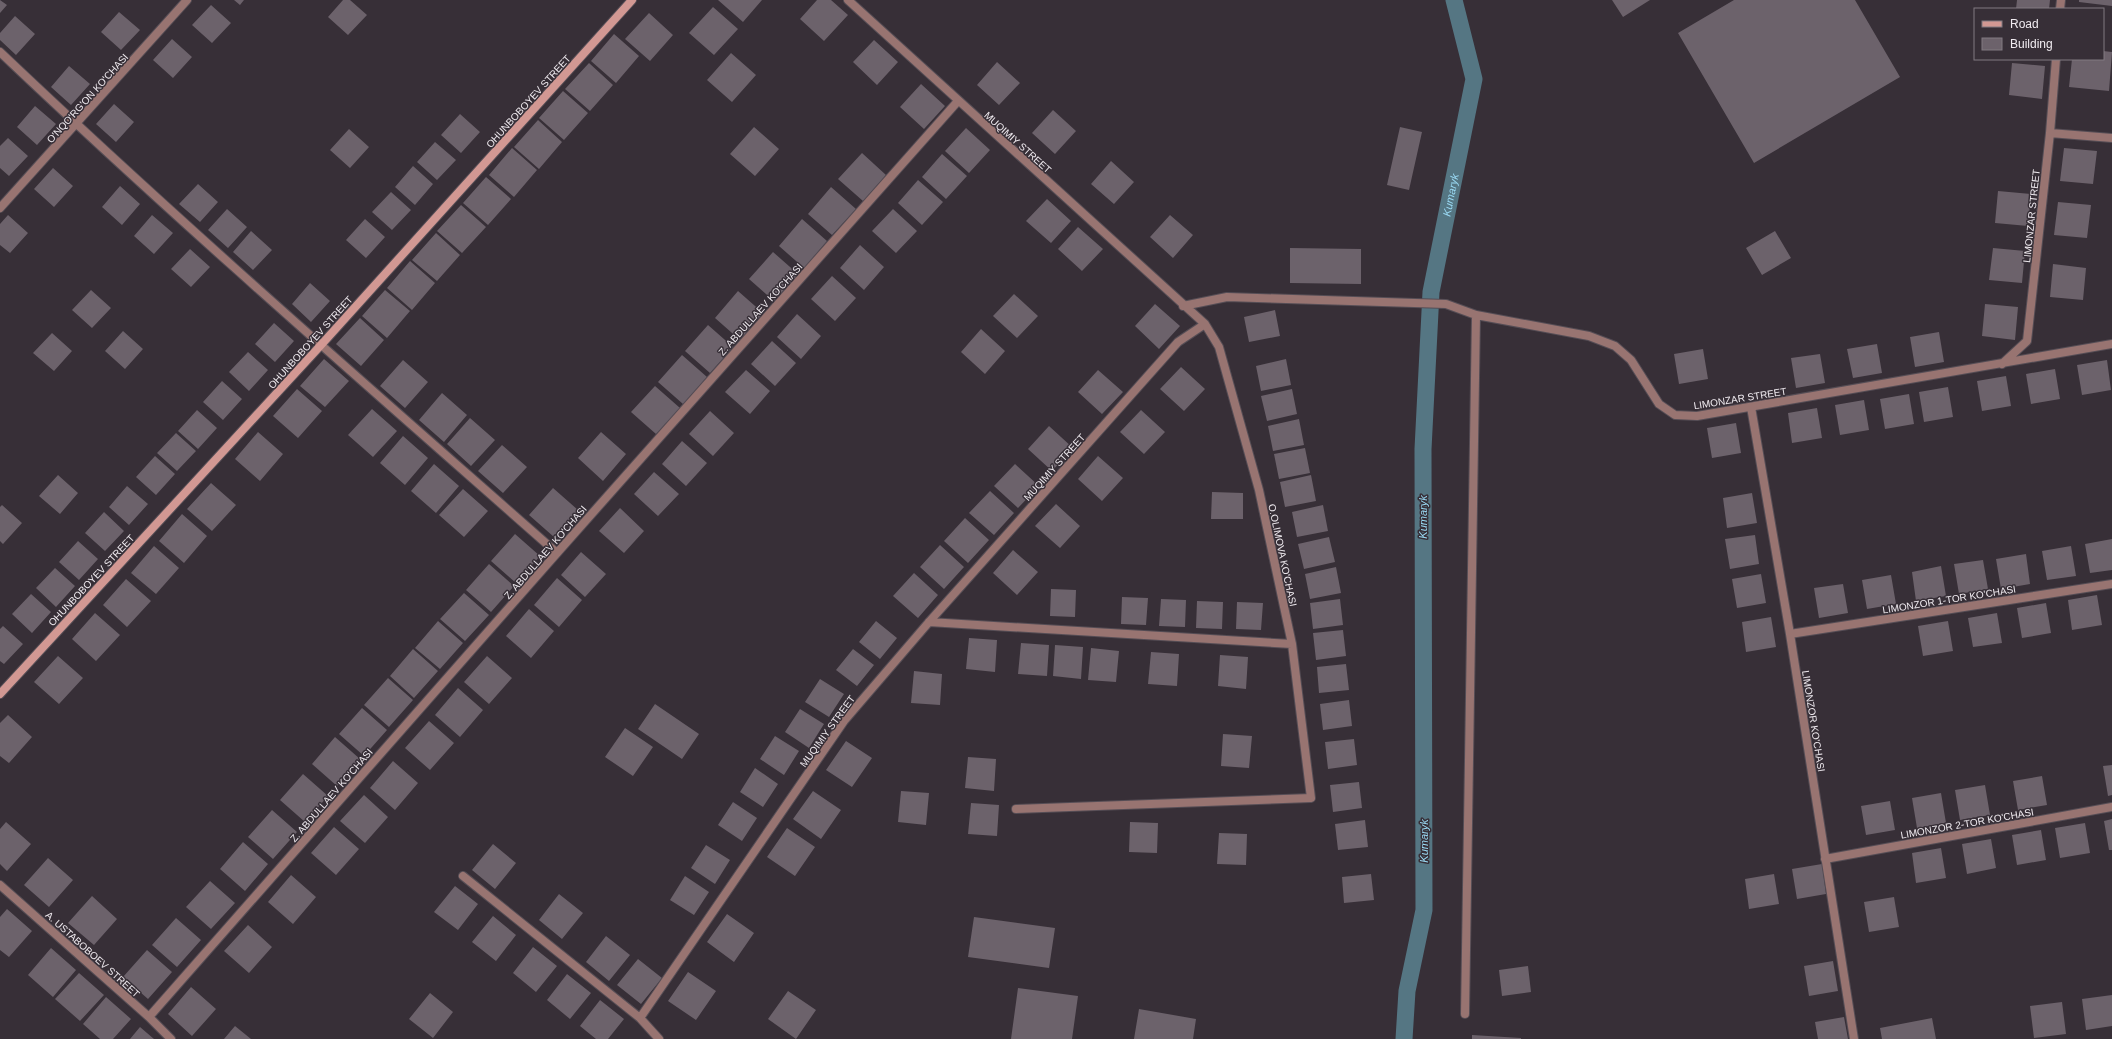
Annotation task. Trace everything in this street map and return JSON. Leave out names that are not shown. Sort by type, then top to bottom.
[{"type":"main road","name":"OHUNBOBOYEV STREET","points":[[0,694],[321,345],[632,0]]},
{"type":"street","name":"O'NQO'RG'ON KO'CHASI","points":[[0,208],[187,0]]},
{"type":"street","name":"MUQIMIY STREET","points":[[640,1018],[844,721],[928,622],[1178,342],[1204,324],[848,0]]},
{"type":"street","points":[[0,52],[77,124],[321,345],[557,553]]},
{"type":"street","name":"LIMONZAR STREET","points":[[2001,364],[2027,341],[2050,133],[2056,60]]},
{"type":"street","name":"Z. ABDULLAEV KO'CHASI","points":[[149,1017],[557,553],[958,101]]},
{"type":"street","points":[[2050,133],[2112,138]]},
{"type":"street","name":"LIMONZAR STREET","points":[[1183,306],[1227,297],[1446,304],[1476,315],[1589,336],[1614,346],[1631,360],[1659,404],[1675,415],[1697,416],[2112,344]]},
{"type":"street","points":[[1466,1014],[1476,315]]},
{"type":"street","name":"O.OLIMOVA KO'CHASI","points":[[1016,809],[1311,798],[1292,644],[1259,490],[1219,347],[1204,324]]},
{"type":"street","name":"LIMONZOR KO'CHASI","points":[[1751,407],[1790,634],[1854,1039]]},
{"type":"street","name":"LIMONZOR 1-TOR KO'CHASI","points":[[1790,634],[2112,584]]},
{"type":"street","points":[[928,622],[1292,644]]},
{"type":"street","name":"LIMONZOR 2-TOR KO'CHASI","points":[[1825,859],[2112,806]]},
{"type":"street","points":[[463,876],[640,1018],[660,1039]]},
{"type":"street","name":"A. USTABOBOEV STREET","points":[[0,885],[149,1017],[171,1039]]},
{"type":"building","points":[[0,0],[7,5],[0,13]]},
{"type":"building","points":[[234,0],[244,0],[240,5]]},
{"type":"building","points":[[343,0],[350,0],[367,15],[348,35],[328,17]]},
{"type":"building","points":[[718,0],[762,0],[743,22]]},
{"type":"building","points":[[817,0],[831,0],[848,15],[824,41],[800,19]]},
{"type":"building","points":[[1612,0],[1650,0],[1623,17]]},
{"type":"building","points":[[1734,0],[1855,0],[1900,77],[1754,163],[1678,33]]},
{"type":"building","points":[[2017,0],[2050,0],[2049,8],[2016,8]]},
{"type":"building","points":[[2079,0],[2112,0],[2112,6],[2079,2]]},
{"type":"building","points":[[211,5],[231,23],[212,43],[192,25]]},
{"type":"building","points":[[713,7],[738,29],[714,55],[689,33]]},
{"type":"building","points":[[119,12],[140,30],[121,50],[101,32]]},
{"type":"building","points":[[649,13],[673,35],[650,61],[625,39]]},
{"type":"building","points":[[15,16],[35,34],[16,55],[0,40],[0,33]]},
{"type":"building","points":[[614,34],[639,56],[616,83],[591,61]]},
{"type":"building","points":[[172,39],[192,57],[173,78],[153,60]]},
{"type":"building","points":[[874,40],[898,62],[877,85],[853,62]]},
{"type":"building","points":[[2104,51],[2112,52],[2109,91],[2069,87],[2072,60],[2104,60]]},
{"type":"building","points":[[731,53],[756,75],[732,102],[707,80]]},
{"type":"building","points":[[997,62],[1020,83],[999,105],[977,85]]},
{"type":"building","points":[[589,63],[613,85],[590,111],[565,89]]},
{"type":"building","points":[[2012,63],[2045,66],[2042,99],[2009,95]]},
{"type":"building","points":[[69,66],[90,84],[71,105],[51,87]]},
{"type":"building","points":[[921,84],[945,106],[924,129],[900,107]]},
{"type":"building","points":[[563,91],[588,113],[564,140],[539,118]]},
{"type":"building","points":[[114,104],[134,122],[116,142],[96,124]]},
{"type":"building","points":[[35,106],[56,124],[37,145],[17,127]]},
{"type":"building","points":[[1053,110],[1076,131],[1055,154],[1032,133]]},
{"type":"building","points":[[460,114],[480,132],[461,153],[441,135]]},
{"type":"building","points":[[538,120],[562,142],[539,169],[514,147]]},
{"type":"building","points":[[754,127],[779,149],[755,176],[730,154]]},
{"type":"building","points":[[1400,127],[1422,132],[1409,190],[1387,185]]},
{"type":"building","points":[[966,128],[990,150],[969,173],[945,151]]},
{"type":"building","points":[[349,129],[369,147],[350,168],[330,150]]},
{"type":"building","points":[[8,138],[28,156],[9,176],[0,168],[0,146]]},
{"type":"building","points":[[435,142],[456,160],[437,180],[417,162]]},
{"type":"building","points":[[512,148],[537,170],[514,197],[489,175]]},
{"type":"building","points":[[2064,148],[2097,151],[2093,184],[2060,181]]},
{"type":"building","points":[[862,153],[886,175],[863,201],[838,179]]},
{"type":"building","points":[[942,154],[967,176],[946,199],[922,177]]},
{"type":"building","points":[[1111,161],[1134,182],[1114,204],[1091,184]]},
{"type":"building","points":[[413,166],[433,184],[415,205],[395,187]]},
{"type":"building","points":[[53,168],[73,186],[54,207],[34,189]]},
{"type":"building","points":[[486,177],[511,199],[488,225],[463,203]]},
{"type":"building","points":[[918,180],[943,202],[922,225],[898,203]]},
{"type":"building","points":[[198,184],[218,202],[200,222],[179,204]]},
{"type":"building","points":[[120,186],[140,204],[122,225],[102,207]]},
{"type":"building","points":[[831,187],[856,209],[832,235],[808,214]]},
{"type":"building","points":[[1998,191],[2031,194],[2028,226],[1995,223]]},
{"type":"building","points":[[391,192],[411,210],[392,230],[372,212]]},
{"type":"building","points":[[1047,199],[1071,221],[1051,243],[1026,221]]},
{"type":"building","points":[[2058,202],[2091,205],[2087,238],[2054,235]]},
{"type":"building","points":[[461,205],[486,227],[462,253],[437,231]]},
{"type":"building","points":[[227,209],[247,227],[228,248],[208,230]]},
{"type":"building","points":[[893,209],[917,231],[896,253],[872,231]]},
{"type":"building","points":[[8,215],[28,233],[10,253],[0,245],[0,224]]},
{"type":"building","points":[[152,215],[173,233],[154,254],[134,236]]},
{"type":"building","points":[[1170,215],[1193,235],[1173,258],[1150,237]]},
{"type":"building","points":[[365,219],[385,237],[366,258],[346,240]]},
{"type":"building","points":[[802,219],[827,241],[804,268],[779,246]]},
{"type":"building","points":[[1078,227],[1103,249],[1082,271],[1058,249]]},
{"type":"building","points":[[251,231],[272,250],[253,270],[233,252]]},
{"type":"building","points":[[1775,231],[1791,258],[1762,275],[1746,248]]},
{"type":"building","points":[[436,233],[460,255],[437,281],[412,260]]},
{"type":"building","points":[[860,245],[884,267],[864,290],[840,268]]},
{"type":"building","points":[[1290,248],[1361,249],[1361,284],[1290,283]]},
{"type":"building","points":[[1993,248],[2025,251],[2022,283],[1989,280]]},
{"type":"building","points":[[190,249],[210,267],[191,287],[171,269]]},
{"type":"building","points":[[773,252],[798,274],[774,301],[749,279]]},
{"type":"building","points":[[410,261],[435,283],[412,310],[387,288]]},
{"type":"building","points":[[2053,264],[2086,268],[2083,300],[2050,297]]},
{"type":"building","points":[[832,276],[856,298],[835,321],[811,299]]},
{"type":"building","points":[[310,283],[330,301],[311,322],[292,304]]},
{"type":"building","points":[[91,290],[111,308],[92,328],[72,310]]},
{"type":"building","points":[[385,290],[410,311],[387,338],[362,316]]},
{"type":"building","points":[[738,291],[763,313],[740,340],[715,318]]},
{"type":"building","points":[[1014,294],[1038,316],[1017,338],[993,316]]},
{"type":"building","points":[[1155,304],[1180,326],[1159,349],[1135,326]]},
{"type":"building","points":[[1985,304],[2018,307],[2015,340],[1982,336]]},
{"type":"building","points":[[1275,310],[1280,336],[1249,342],[1244,317]]},
{"type":"building","points":[[797,314],[821,336],[801,359],[777,337]]},
{"type":"building","points":[[360,318],[384,340],[361,366],[336,344]]},
{"type":"building","points":[[274,323],[294,341],[275,362],[255,344]]},
{"type":"building","points":[[708,325],[733,347],[710,373],[685,351]]},
{"type":"building","points":[[981,329],[1005,351],[985,374],[961,352]]},
{"type":"building","points":[[123,331],[143,349],[125,369],[105,351]]},
{"type":"building","points":[[1939,332],[1944,362],[1915,367],[1910,337]]},
{"type":"building","points":[[52,333],[72,351],[54,371],[33,353]]},
{"type":"building","points":[[772,341],[796,363],[775,386],[751,364]]},
{"type":"building","points":[[1877,344],[1882,373],[1853,378],[1847,349]]},
{"type":"building","points":[[1703,349],[1708,379],[1679,384],[1674,354]]},
{"type":"building","points":[[248,352],[268,370],[249,391],[229,372]]},
{"type":"building","points":[[1820,354],[1825,383],[1796,388],[1791,358]]},
{"type":"building","points":[[682,355],[707,377],[683,404],[658,382]]},
{"type":"building","points":[[324,359],[349,381],[325,407],[300,386]]},
{"type":"building","points":[[1286,359],[1291,385],[1261,391],[1256,366]]},
{"type":"building","points":[[403,360],[428,382],[405,408],[380,386]]},
{"type":"building","points":[[2107,360],[2111,390],[2082,395],[2077,365]]},
{"type":"building","points":[[1181,367],[1205,389],[1184,411],[1160,389]]},
{"type":"building","points":[[2055,369],[2060,399],[2031,404],[2026,374]]},
{"type":"building","points":[[746,370],[770,391],[750,414],[725,392]]},
{"type":"building","points":[[1098,370],[1123,392],[1102,414],[1078,392]]},
{"type":"building","points":[[2006,376],[2011,406],[1982,411],[1977,381]]},
{"type":"building","points":[[222,381],[242,399],[223,420],[203,402]]},
{"type":"building","points":[[655,386],[680,408],[656,434],[631,412]]},
{"type":"building","points":[[1948,387],[1953,417],[1924,422],[1919,392]]},
{"type":"building","points":[[297,389],[322,411],[298,438],[273,416]]},
{"type":"building","points":[[1292,389],[1297,414],[1267,421],[1261,396]]},
{"type":"building","points":[[442,393],[467,415],[444,442],[419,420]]},
{"type":"building","points":[[1909,394],[1914,424],[1885,429],[1880,399]]},
{"type":"building","points":[[1864,400],[1869,430],[1840,435],[1835,405]]},
{"type":"building","points":[[1817,408],[1822,438],[1792,443],[1788,413]]},
{"type":"building","points":[[372,409],[397,431],[373,457],[348,435]]},
{"type":"building","points":[[197,410],[217,428],[198,449],[178,431]]},
{"type":"building","points":[[1141,410],[1165,432],[1144,454],[1120,432]]},
{"type":"building","points":[[710,411],[734,433],[713,456],[689,434]]},
{"type":"building","points":[[470,418],[495,440],[471,466],[447,444]]},
{"type":"building","points":[[1299,419],[1304,445],[1273,451],[1268,426]]},
{"type":"building","points":[[1736,423],[1741,453],[1712,458],[1707,428]]},
{"type":"building","points":[[1049,426],[1073,448],[1052,471],[1028,449]]},
{"type":"building","points":[[258,432],[283,454],[260,481],[235,459]]},
{"type":"building","points":[[601,432],[626,454],[603,481],[578,458]]},
{"type":"building","points":[[176,433],[196,451],[177,471],[157,453]]},
{"type":"building","points":[[403,436],[428,458],[405,485],[380,463]]},
{"type":"building","points":[[682,441],[707,463],[686,486],[662,464]]},
{"type":"building","points":[[502,445],[527,467],[503,493],[478,471]]},
{"type":"building","points":[[1305,448],[1310,473],[1279,479],[1274,454]]},
{"type":"building","points":[[155,456],[175,474],[156,495],[136,477]]},
{"type":"building","points":[[1098,456],[1123,478],[1102,501],[1078,479]]},
{"type":"building","points":[[434,464],[459,486],[436,513],[411,491]]},
{"type":"building","points":[[1015,464],[1039,486],[1018,508],[994,486]]},
{"type":"building","points":[[654,472],[679,494],[658,516],[634,494]]},
{"type":"building","points":[[58,475],[78,493],[60,514],[39,496]]},
{"type":"building","points":[[1311,475],[1316,501],[1285,507],[1280,482]]},
{"type":"building","points":[[211,483],[236,505],[212,531],[187,509]]},
{"type":"building","points":[[127,486],[148,504],[129,525],[109,507]]},
{"type":"building","points":[[553,488],[578,510],[554,537],[529,515]]},
{"type":"building","points":[[463,489],[488,511],[464,537],[439,515]]},
{"type":"building","points":[[990,491],[1014,513],[994,535],[969,513]]},
{"type":"building","points":[[1212,492],[1243,493],[1243,519],[1211,519]]},
{"type":"building","points":[[1752,493],[1757,523],[1727,528],[1723,498]]},
{"type":"building","points":[[1056,504],[1080,526],[1060,548],[1035,526]]},
{"type":"building","points":[[2,505],[22,523],[3,544],[0,541],[0,507]]},
{"type":"building","points":[[1323,505],[1328,531],[1297,537],[1292,512]]},
{"type":"building","points":[[620,508],[644,531],[624,553],[599,531]]},
{"type":"building","points":[[104,512],[124,531],[105,551],[85,533]]},
{"type":"building","points":[[182,514],[207,536],[184,563],[159,541]]},
{"type":"building","points":[[965,518],[989,540],[968,563],[944,541]]},
{"type":"building","points":[[515,534],[540,556],[516,583],[491,561]]},
{"type":"building","points":[[1755,535],[1759,564],[1730,569],[1725,539]]},
{"type":"building","points":[[1329,537],[1335,562],[1304,569],[1298,544]]},
{"type":"building","points":[[2112,539],[2112,570],[2090,573],[2085,544]]},
{"type":"building","points":[[78,541],[98,559],[79,580],[59,562]]},
{"type":"building","points":[[940,545],[964,567],[944,589],[920,567]]},
{"type":"building","points":[[154,546],[179,568],[156,594],[131,573]]},
{"type":"building","points":[[2071,546],[2076,576],[2047,580],[2042,551]]},
{"type":"building","points":[[1013,550],[1038,572],[1017,595],[993,573]]},
{"type":"building","points":[[581,552],[606,574],[585,597],[561,575]]},
{"type":"building","points":[[2026,554],[2030,584],[2001,589],[1996,559]]},
{"type":"building","points":[[1983,560],[1988,589],[1959,594],[1954,564]]},
{"type":"building","points":[[489,564],[514,586],[491,612],[466,590]]},
{"type":"building","points":[[1941,566],[1946,596],[1916,601],[1912,572]]},
{"type":"building","points":[[1336,567],[1341,593],[1310,599],[1305,574]]},
{"type":"building","points":[[55,568],[75,586],[56,607],[36,588]]},
{"type":"building","points":[[914,573],[938,595],[918,618],[893,596]]},
{"type":"building","points":[[1761,574],[1766,603],[1737,608],[1732,579]]},
{"type":"building","points":[[1891,575],[1896,604],[1867,609],[1862,580]]},
{"type":"building","points":[[557,578],[582,600],[559,627],[534,605]]},
{"type":"building","points":[[126,579],[151,601],[127,627],[103,605]]},
{"type":"building","points":[[1843,584],[1848,613],[1819,618],[1814,588]]},
{"type":"building","points":[[1051,589],[1076,590],[1075,617],[1050,616]]},
{"type":"building","points":[[464,593],[489,615],[465,641],[440,619]]},
{"type":"building","points":[[31,594],[51,612],[32,633],[12,614]]},
{"type":"building","points":[[2097,595],[2102,625],[2072,630],[2068,600]]},
{"type":"building","points":[[1122,597],[1148,598],[1146,625],[1121,624]]},
{"type":"building","points":[[1161,599],[1186,600],[1185,627],[1159,626]]},
{"type":"building","points":[[1340,599],[1343,625],[1313,629],[1310,603]]},
{"type":"building","points":[[1197,601],[1223,602],[1222,629],[1196,628]]},
{"type":"building","points":[[1237,602],[1263,603],[1261,630],[1236,629]]},
{"type":"building","points":[[2046,603],[2051,633],[2022,638],[2017,608]]},
{"type":"building","points":[[529,609],[554,631],[531,658],[506,636]]},
{"type":"building","points":[[95,613],[120,635],[96,661],[72,639]]},
{"type":"building","points":[[1997,613],[2002,643],[1973,647],[1968,618]]},
{"type":"building","points":[[1771,617],[1776,647],[1746,652],[1742,622]]},
{"type":"building","points":[[438,621],[463,643],[440,669],[415,648]]},
{"type":"building","points":[[876,621],[897,638],[880,659],[859,642]]},
{"type":"building","points":[[1948,621],[1953,651],[1923,656],[1918,626]]},
{"type":"building","points":[[3,626],[23,644],[4,664],[0,661],[0,629]]},
{"type":"building","points":[[1343,630],[1346,656],[1316,660],[1313,633]]},
{"type":"building","points":[[969,638],[997,640],[995,672],[966,669]]},
{"type":"building","points":[[1021,643],[1049,645],[1047,676],[1018,674]]},
{"type":"building","points":[[1055,645],[1083,647],[1081,679],[1053,676]]},
{"type":"building","points":[[1091,648],[1119,651],[1116,682],[1088,680]]},
{"type":"building","points":[[413,649],[438,671],[414,698],[390,676]]},
{"type":"building","points":[[853,649],[874,665],[857,686],[836,670]]},
{"type":"building","points":[[1151,652],[1179,654],[1177,686],[1148,684]]},
{"type":"building","points":[[1220,655],[1248,657],[1246,689],[1218,686]]},
{"type":"building","points":[[58,656],[83,678],[59,704],[34,682]]},
{"type":"building","points":[[487,656],[512,678],[489,704],[464,682]]},
{"type":"building","points":[[1346,664],[1349,690],[1319,693],[1317,667]]},
{"type":"building","points":[[914,671],[942,674],[940,705],[911,703]]},
{"type":"building","points":[[388,678],[413,700],[389,727],[364,705]]},
{"type":"building","points":[[820,679],[844,694],[829,717],[805,702]]},
{"type":"building","points":[[458,688],[483,710],[460,737],[435,715]]},
{"type":"building","points":[[1349,700],[1352,726],[1323,730],[1320,704]]},
{"type":"building","points":[[655,704],[699,734],[682,759],[638,729]]},
{"type":"building","points":[[362,708],[387,730],[364,756],[339,734]]},
{"type":"building","points":[[800,709],[824,724],[809,748],[785,732]]},
{"type":"building","points":[[8,715],[32,737],[9,763],[0,756],[0,723]]},
{"type":"building","points":[[429,721],[454,743],[430,770],[405,748]]},
{"type":"building","points":[[625,728],[653,747],[633,776],[605,757]]},
{"type":"building","points":[[1223,734],[1252,736],[1249,768],[1221,766]]},
{"type":"building","points":[[775,736],[799,751],[784,775],[760,759]]},
{"type":"building","points":[[335,737],[360,759],[337,786],[312,764]]},
{"type":"building","points":[[1354,739],[1357,765],[1328,769],[1325,742]]},
{"type":"building","points":[[846,741],[872,758],[852,787],[826,770]]},
{"type":"building","points":[[968,757],[996,759],[994,791],[965,788]]},
{"type":"building","points":[[393,761],[418,783],[395,810],[370,788]]},
{"type":"building","points":[[2112,765],[2112,795],[2108,796],[2103,766]]},
{"type":"building","points":[[755,768],[778,784],[763,807],[740,792]]},
{"type":"building","points":[[303,774],[328,796],[305,822],[280,800]]},
{"type":"building","points":[[2042,776],[2047,805],[2018,810],[2013,781]]},
{"type":"building","points":[[1359,782],[1362,808],[1333,812],[1330,785]]},
{"type":"building","points":[[1985,785],[1990,815],[1960,820],[1955,790]]},
{"type":"building","points":[[813,791],[841,810],[821,839],[793,819]]},
{"type":"building","points":[[901,791],[929,793],[926,825],[898,822]]},
{"type":"building","points":[[1941,793],[1946,823],[1917,828],[1912,798]]},
{"type":"building","points":[[364,795],[388,817],[365,843],[340,821]]},
{"type":"building","points":[[1890,801],[1895,830],[1866,835],[1861,806]]},
{"type":"building","points":[[733,802],[757,818],[742,841],[718,825]]},
{"type":"building","points":[[971,803],[999,805],[997,836],[968,834]]},
{"type":"building","points":[[272,810],[297,832],[273,859],[248,837]]},
{"type":"building","points":[[2112,819],[2112,850],[2109,850],[2104,821]]},
{"type":"building","points":[[1365,820],[1368,847],[1338,850],[1335,824]]},
{"type":"building","points":[[6,822],[31,844],[7,871],[0,864],[0,829]]},
{"type":"building","points":[[1130,822],[1158,823],[1157,853],[1129,852]]},
{"type":"building","points":[[2085,823],[2090,853],[2060,858],[2055,828]]},
{"type":"building","points":[[334,827],[359,849],[336,875],[311,853]]},
{"type":"building","points":[[787,828],[815,847],[795,876],[767,857]]},
{"type":"building","points":[[2041,830],[2046,860],[2017,865],[2012,835]]},
{"type":"building","points":[[1219,833],[1247,834],[1246,865],[1217,864]]},
{"type":"building","points":[[1991,839],[1996,868],[1967,874],[1962,844]]},
{"type":"building","points":[[243,842],[268,864],[245,891],[220,869]]},
{"type":"building","points":[[493,844],[516,863],[495,889],[472,870]]},
{"type":"building","points":[[706,845],[730,860],[715,884],[691,868]]},
{"type":"building","points":[[1941,848],[1946,878],[1916,883],[1912,853]]},
{"type":"building","points":[[48,858],[73,880],[49,907],[24,885]]},
{"type":"building","points":[[1822,864],[1826,894],[1797,899],[1792,869]]},
{"type":"building","points":[[1371,874],[1374,900],[1344,903],[1342,877]]},
{"type":"building","points":[[1774,874],[1779,904],[1749,909],[1745,879]]},
{"type":"building","points":[[291,875],[316,897],[293,924],[268,902]]},
{"type":"building","points":[[685,876],[709,892],[694,915],[670,900]]},
{"type":"building","points":[[210,881],[235,903],[211,929],[186,907]]},
{"type":"building","points":[[455,886],[478,904],[458,930],[434,912]]},
{"type":"building","points":[[559,894],[583,913],[562,939],[539,920]]},
{"type":"building","points":[[92,896],[117,919],[94,945],[68,923]]},
{"type":"building","points":[[1894,897],[1899,927],[1869,932],[1864,902]]},
{"type":"building","points":[[7,909],[32,931],[9,957],[0,950],[0,917]]},
{"type":"building","points":[[727,914],[754,933],[734,962],[707,942]]},
{"type":"building","points":[[493,916],[516,935],[496,961],[472,942]]},
{"type":"building","points":[[974,917],[1055,928],[1049,968],[968,957]]},
{"type":"building","points":[[176,918],[201,940],[177,967],[152,945]]},
{"type":"building","points":[[248,925],[272,947],[249,973],[224,951]]},
{"type":"building","points":[[606,936],[630,955],[609,981],[586,962]]},
{"type":"building","points":[[533,947],[557,966],[536,992],[513,973]]},
{"type":"building","points":[[51,948],[76,970],[53,997],[28,975]]},
{"type":"building","points":[[147,950],[172,972],[148,999],[123,977]]},
{"type":"building","points":[[638,959],[662,978],[641,1004],[617,985]]},
{"type":"building","points":[[1833,961],[1838,991],[1809,996],[1804,966]]},
{"type":"building","points":[[1528,966],[1531,992],[1502,996],[1499,970]]},
{"type":"building","points":[[688,972],[716,991],[696,1020],[668,1001]]},
{"type":"building","points":[[79,973],[104,995],[80,1021],[55,999]]},
{"type":"building","points":[[567,974],[591,993],[570,1019],[547,1000]]},
{"type":"building","points":[[191,987],[216,1009],[192,1036],[168,1014]]},
{"type":"building","points":[[1018,988],[1078,996],[1072,1039],[1011,1039]]},
{"type":"building","points":[[788,991],[816,1010],[796,1039],[768,1019]]},
{"type":"building","points":[[430,993],[453,1012],[433,1038],[409,1019]]},
{"type":"building","points":[[2112,995],[2112,1026],[2086,1030],[2082,999]]},
{"type":"building","points":[[106,997],[131,1019],[113,1039],[100,1039],[83,1024]]},
{"type":"building","points":[[600,1000],[624,1019],[608,1039],[596,1039],[580,1026]]},
{"type":"building","points":[[2062,1002],[2066,1034],[2034,1038],[2030,1006]]},
{"type":"building","points":[[1139,1009],[1196,1019],[1193,1039],[1134,1039]]},
{"type":"building","points":[[1844,1017],[1848,1039],[1818,1039],[1815,1022]]},
{"type":"building","points":[[1932,1018],[1936,1039],[1882,1039],[1880,1028]]},
{"type":"building","points":[[235,1026],[251,1039],[224,1039]]},
{"type":"building","points":[[140,1027],[154,1039],[130,1039]]},
{"type":"building","points":[[1472,1035],[1521,1038],[1521,1039],[1472,1039]]},
{"type":"waterway","name":"Kumaryk","points":[[1404,1039],[1407,991],[1424,910],[1423,449],[1431,292],[1474,79],[1454,0]]}]
